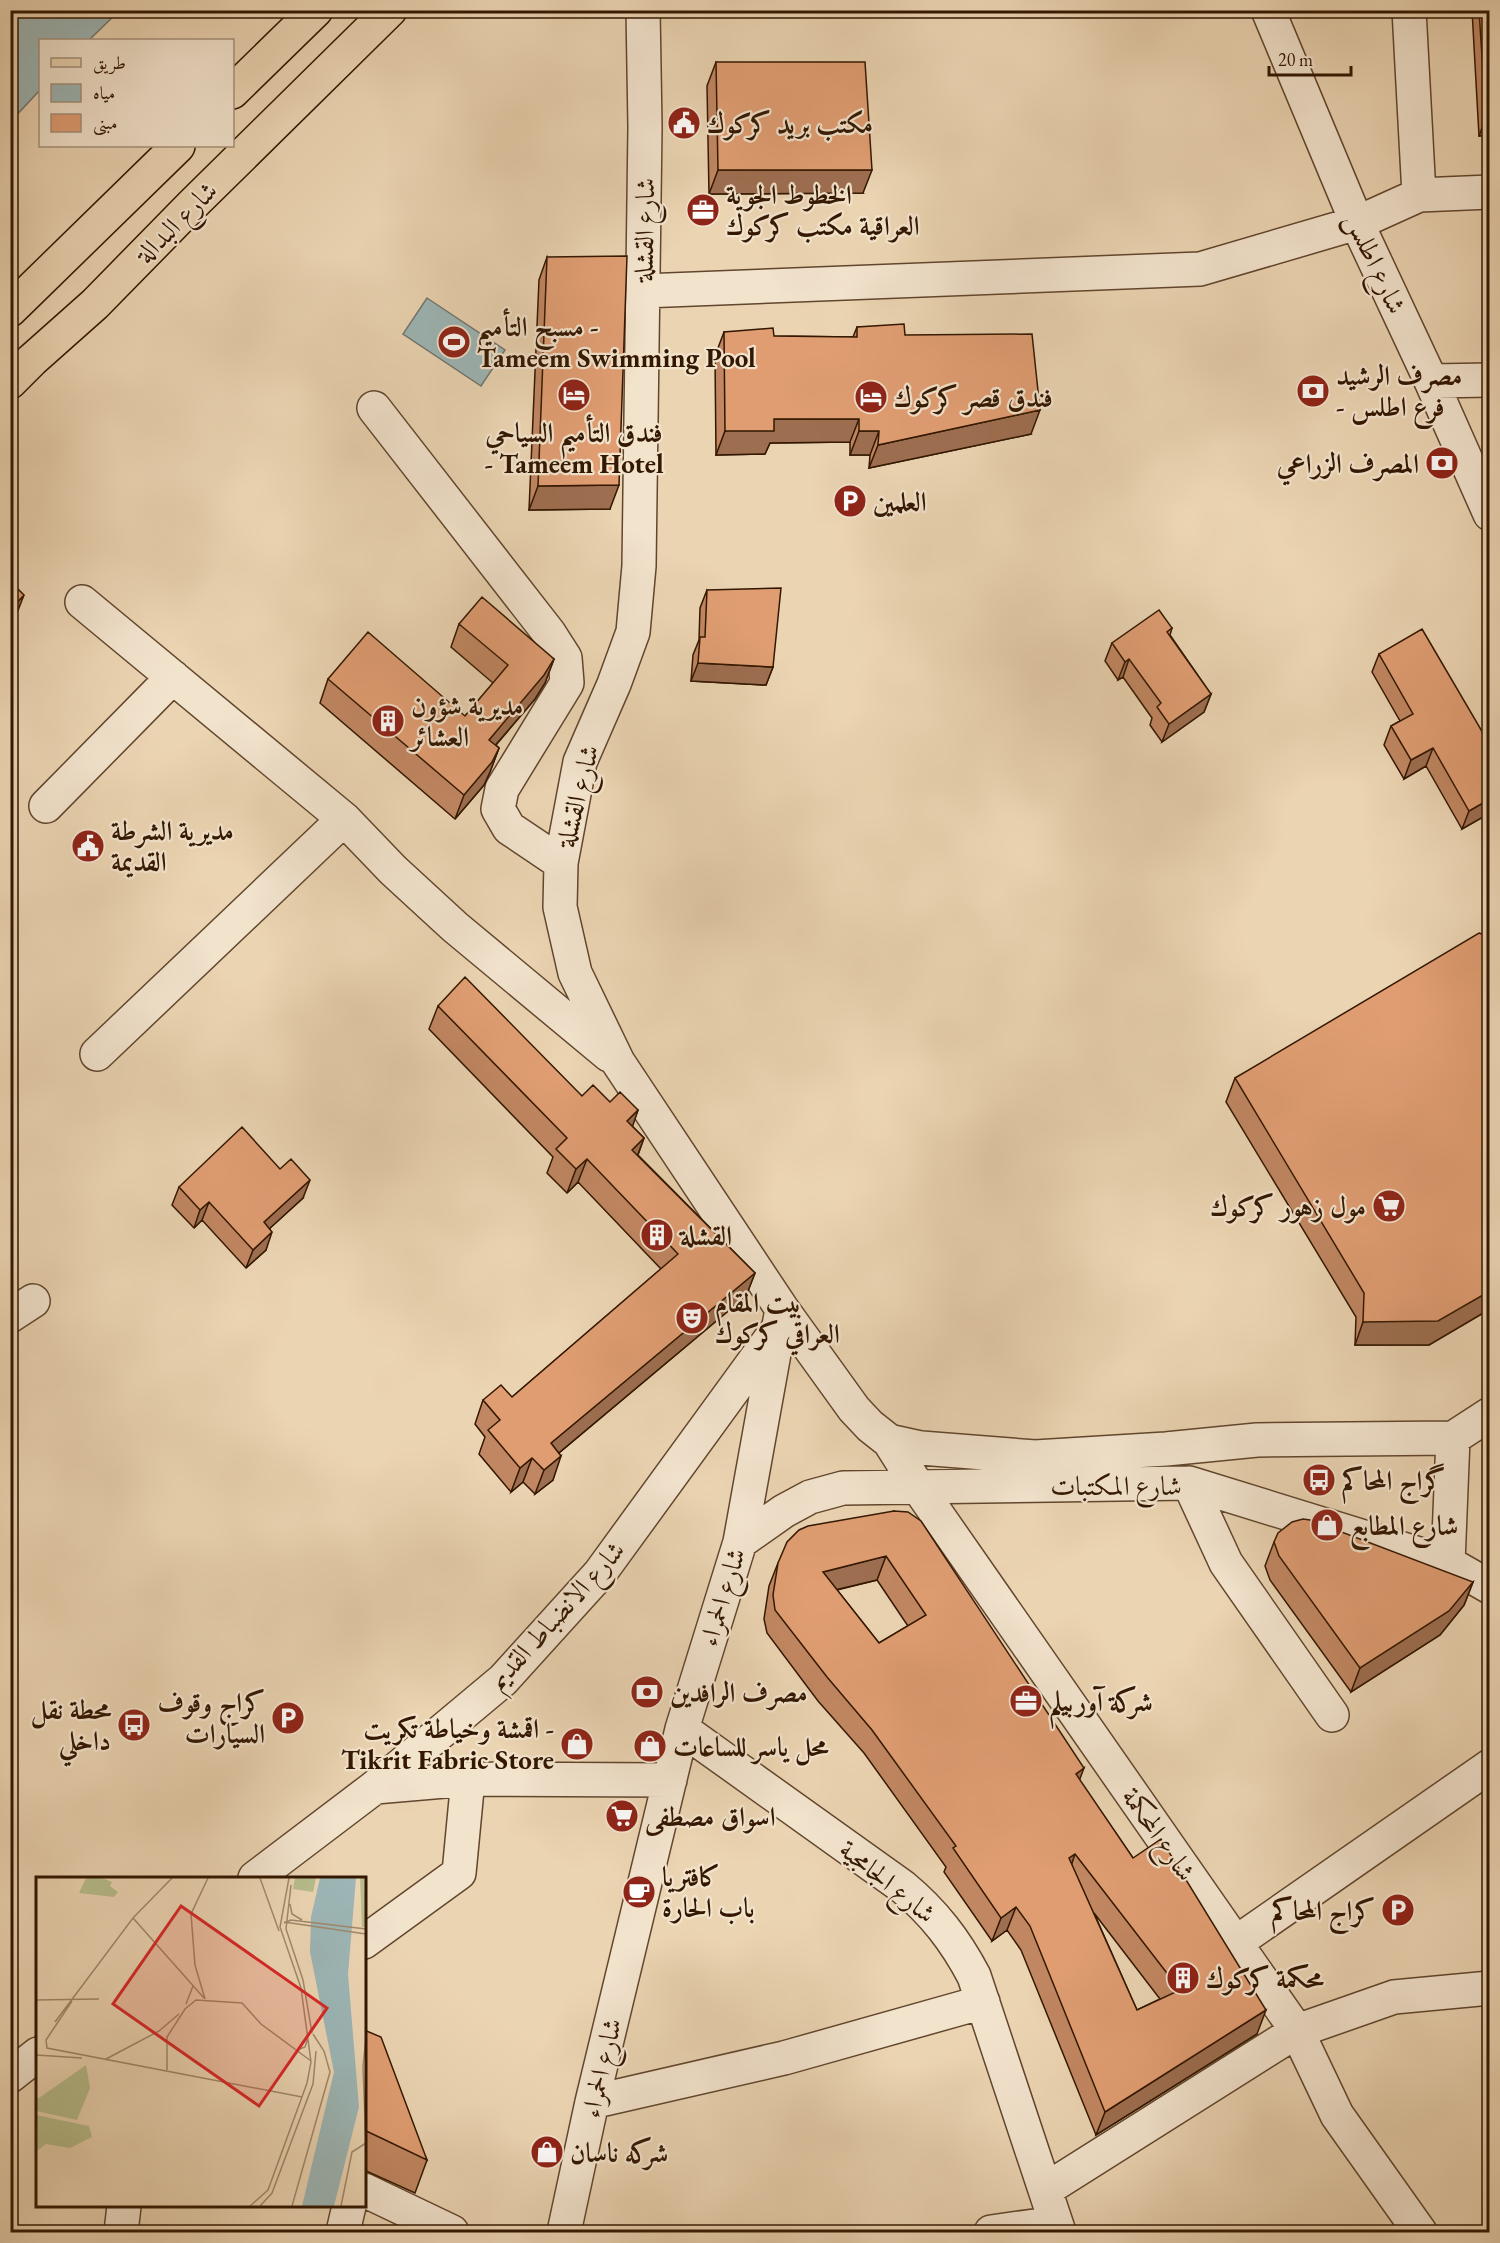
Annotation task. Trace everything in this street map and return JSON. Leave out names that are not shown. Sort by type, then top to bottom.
[{"type":"main road","points":[[234,90],[316,10]]},
{"type":"main road","name":"شارع البدالة","points":[[10,382],[95,304],[192,205],[388,15]]},
{"type":"main road","name":"شارع البدالة","points":[[10,310],[177,147]]},
{"type":"street","name":"شارع القشلة","points":[[643,10],[645,127],[639,566],[633,632],[614,684],[580,762],[561,862],[560,907],[575,973],[618,1062],[781,1318],[854,1409],[880,1433]]},
{"type":"street","name":"شارع اطلس","points":[[1268,10],[1357,223],[1490,514]]},
{"type":"street","points":[[1409,10],[1419,195]]},
{"type":"street","points":[[643,291],[1200,269],[1357,223],[1419,195],[1490,192]]},
{"type":"street","points":[[1431,381],[1490,380]]},
{"type":"street","points":[[374,408],[549,633],[565,658],[567,683],[502,789],[498,809],[509,828],[561,862]]},
{"type":"street","points":[[82,602],[344,819],[393,870],[455,927],[618,1062]]},
{"type":"street","points":[[46,806],[173,677]]},
{"type":"street","points":[[97,1054],[344,819]]},
{"type":"street","name":"شارع الحمراء","points":[[564,2232],[592,2102],[682,1729],[740,1542],[781,1318]]},
{"type":"street","name":"شارع الانضباط القديم","points":[[256,1877],[375,1787],[503,1680],[600,1573],[781,1318]]},
{"type":"street","points":[[1448,1563],[1453,1438],[1490,1414]]},
{"type":"street","name":"شارع المكتبات","points":[[880,1433],[951,1452],[1035,1457],[1167,1449],[1257,1440],[1453,1438]]},
{"type":"street","name":"شارع المحكمة","points":[[880,1433],[1296,2031],[1337,2115],[1420,2232]]},
{"type":"street","points":[[1189,1483],[1226,1563],[1332,1715]]},
{"type":"street","name":"شارع المكتبات","points":[[740,1542],[784,1510],[810,1497],[843,1488],[1189,1483],[1448,1563],[1490,1587]]},
{"type":"street","name":"شارع الجامجية","points":[[682,1729],[903,1887],[925,1905],[960,1950],[974,1976],[1058,2228]]},
{"type":"street","points":[[1234,1944],[1490,1766]]},
{"type":"street","points":[[366,1941],[459,1873],[468,1779]]},
{"type":"street","points":[[375,1787],[468,1779],[670,1780]]},
{"type":"street","points":[[1046,2190],[1296,2031],[1394,1997],[1490,1988]]},
{"type":"street","points":[[592,2102],[784,2058],[983,2002]]},
{"type":"street","points":[[10,2076],[36,2056]]},
{"type":"street","points":[[366,2191],[453,2232]]},
{"type":"street","points":[[121,2232],[124,2207]]},
{"type":"street","points":[[343,2232],[349,2207]]},
{"type":"street","points":[[991,2232],[1058,2228]]},
{"type":"water","points":[[11,10],[119,11],[90,39],[39,39],[39,91],[11,121]]},
{"type":"water","name":"مسبح التأميم - Tameem Swimming Pool","points":[[427,298],[505,350],[481,386],[403,334]]},
{"type":"building","points":[[1479,10],[1490,10],[1490,118],[1486,118]]},
{"type":"building","points":[[716,62],[865,62],[872,170],[718,170]]},
{"type":"building","name":"فندق التأميم السياحي - Tameem Hotel","points":[[627,256],[619,485],[538,486],[547,257]]},
{"type":"building","name":"فندق قصر كركوك","points":[[904,324],[905,335],[1032,334],[1040,410],[878,445],[879,431],[859,431],[859,419],[774,419],[774,431],[725,431],[724,332],[773,328],[774,336],[857,337],[857,327]]},
{"type":"building","points":[[10,581],[24,595],[10,610]]},
{"type":"building","points":[[781,588],[773,667],[698,663],[700,637],[705,637],[707,590]]},
{"type":"building","name":"مديرية شؤون العشائر","points":[[482,597],[554,659],[544,675],[489,740],[499,748],[492,762],[464,795],[328,679],[368,632],[465,716],[508,665],[459,624]]},
{"type":"building","points":[[1159,610],[1172,628],[1167,632],[1211,694],[1169,724],[1157,707],[1161,703],[1129,659],[1125,662],[1112,643]]},
{"type":"building","points":[[1422,629],[1490,745],[1490,799],[1469,811],[1433,748],[1411,760],[1391,726],[1413,714],[1379,654]]},
{"type":"building","name":"مول زهور كركوك","points":[[1479,933],[1490,937],[1490,1291],[1438,1321],[1363,1322],[1364,1293],[1235,1078]]},
{"type":"building","name":"القشلة","points":[[465,977],[582,1096],[593,1085],[610,1102],[620,1092],[638,1110],[627,1121],[644,1138],[632,1150],[755,1273],[551,1443],[561,1456],[544,1470],[532,1458],[520,1468],[488,1430],[500,1420],[483,1400],[501,1385],[512,1397],[678,1254],[587,1159],[576,1169],[556,1149],[567,1138],[438,1006]]},
{"type":"building","points":[[242,1127],[280,1169],[291,1159],[310,1180],[264,1222],[272,1232],[253,1250],[209,1202],[200,1210],[179,1187]]},
{"type":"building","points":[[894,1511],[908,1512],[921,1521],[1084,1768],[1076,1774],[1133,1858],[1161,1839],[1266,2010],[1105,2112],[1030,1926],[1016,1907],[1001,1918],[953,1848],[956,1846],[872,1730],[775,1610],[773,1595],[778,1563],[787,1542],[799,1530],[808,1526]],"holes":[[[886,1556],[926,1615],[879,1643],[823,1572]],[[1075,1854],[1180,1990],[1137,2010],[1069,1858]]]},
{"type":"building","points":[[1303,1519],[1473,1582],[1449,1611],[1360,1668],[1279,1556],[1274,1542],[1278,1533],[1292,1522]]},
{"type":"building","points":[[366,2031],[381,2037],[427,2160],[366,2131]]},
{"type":"place","name":"مكتب بريد كركوك","points":[[684,123]]},
{"type":"place","name":"الخطوط الجوية العراقية مكتب كركوك","points":[[703,210]]},
{"type":"place","name":"مسبح التأميم - Tameem Swimming Pool","points":[[454,342]]},
{"type":"place","name":"مصرف الرشيد - فرع اطلس","points":[[1313,391]]},
{"type":"place","name":"فندق التأميم السياحي - Tameem Hotel","points":[[574,395]]},
{"type":"place","name":"فندق قصر كركوك","points":[[871,397]]},
{"type":"place","name":"المصرف الزراعي","points":[[1442,463]]},
{"type":"place","name":"العلمين","points":[[850,501]]},
{"type":"place","name":"مديرية شؤون العشائر","points":[[388,721]]},
{"type":"place","name":"مديرية الشرطة القديمة","points":[[88,846]]},
{"type":"place","name":"مول زهور كركوك","points":[[1389,1206]]},
{"type":"place","name":"القشلة","points":[[657,1235]]},
{"type":"place","name":"بيت المقام العراقي كركوك","points":[[692,1318]]},
{"type":"place","name":"گراج المحاكم","points":[[1319,1480]]},
{"type":"place","name":"شارع المطابع","points":[[1327,1525]]},
{"type":"place","name":"مصرف الرافدين","points":[[647,1692]]},
{"type":"place","name":"شركة آوربيلم","points":[[1026,1701]]},
{"type":"place","name":"كراج وقوف السيارات","points":[[288,1718]]},
{"type":"place","name":"محطة نقل داخلي","points":[[134,1725]]},
{"type":"place","name":"اقمشة وخياطة تكريت - Tikrit Fabric Store","points":[[577,1744]]},
{"type":"place","name":"محل ياسر للساعات","points":[[650,1746]]},
{"type":"place","name":"اسواق مصطفى","points":[[622,1816]]},
{"type":"place","name":"كافتريا باب الحارة","points":[[639,1892]]},
{"type":"place","name":"كراج المحاكم","points":[[1398,1910]]},
{"type":"place","name":"محكمة كركوك","points":[[1183,1978]]},
{"type":"place","name":"شرکە ناسان","points":[[547,2152]]}]
